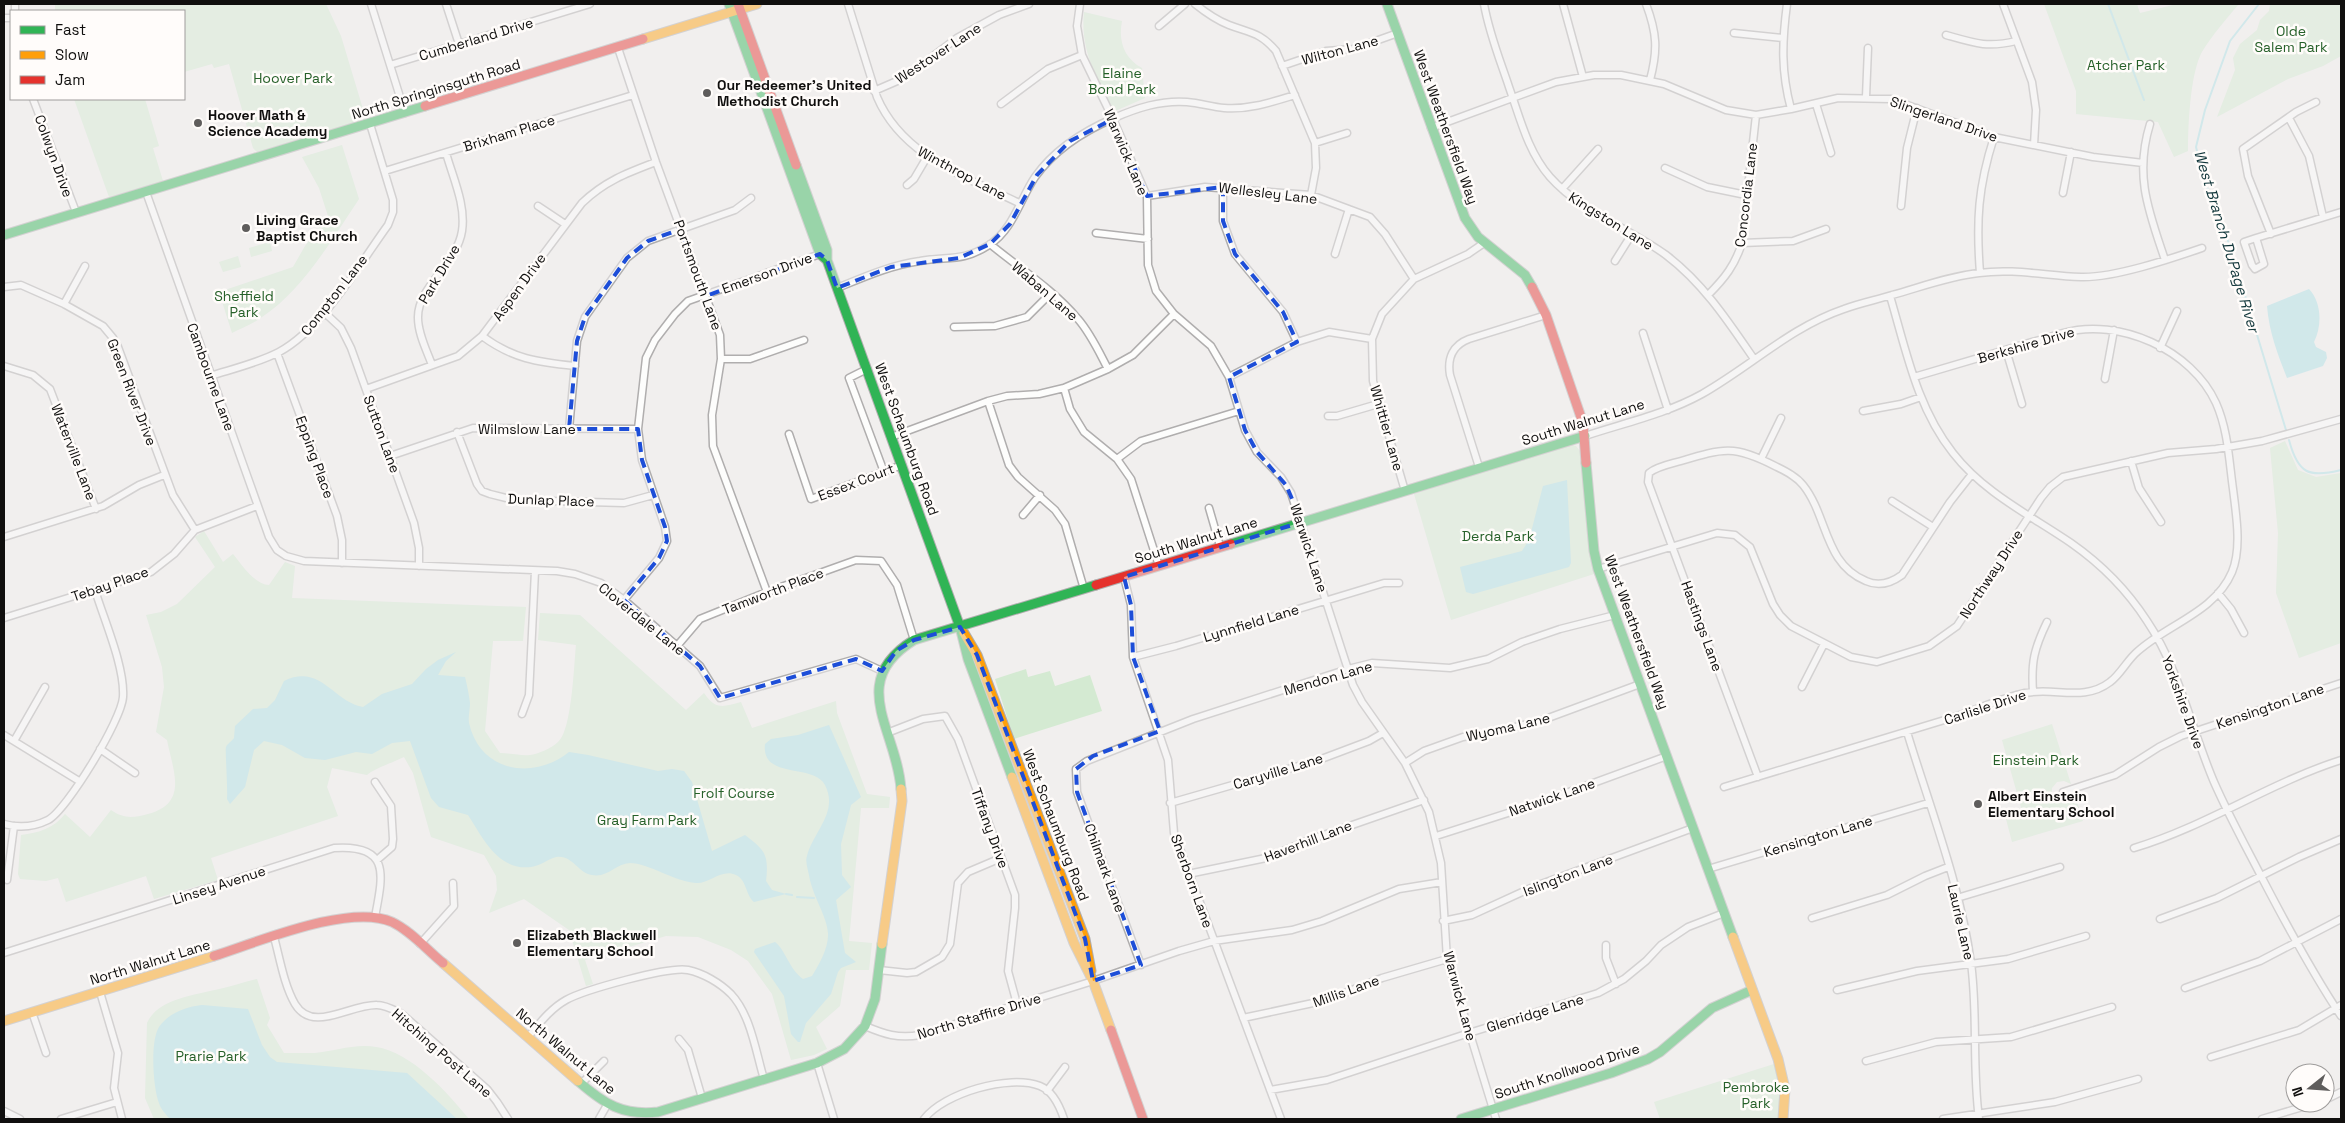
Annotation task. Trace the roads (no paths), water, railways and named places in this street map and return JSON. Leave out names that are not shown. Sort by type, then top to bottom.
[{"type":"street","points":[[371,4],[405,113]]},
{"type":"street","points":[[446,4],[458,44]]},
{"type":"street","name":"Cumberland Drive","points":[[390,65],[590,4]]},
{"type":"street","name":"North Springinsguth Road","points":[[4,235],[618,48],[735,7],[757,4]]},
{"type":"street","name":"Winthrop Lane","points":[[848,4],[874,91],[882,109],[894,127],[927,157],[1019,203]]},
{"type":"street","name":"Westover Lane","points":[[874,91],[904,78],[957,38],[999,15],[1029,4]]},
{"type":"street","name":"Warwick Lane","points":[[1080,4],[1077,26],[1082,55],[1147,196],[1148,265],[1156,291],[1174,314],[1211,346],[1229,377],[1245,430],[1257,452],[1291,492],[1357,694],[1405,763],[1424,800],[1436,836],[1442,882],[1443,921],[1447,959],[1496,1119]]},
{"type":"street","points":[[1159,26],[1185,4]]},
{"type":"street","points":[[1195,4],[1221,22],[1252,31],[1266,40],[1276,51],[1315,143],[1316,168],[1311,195]]},
{"type":"street","name":"West Weathersfield Way","points":[[1387,4],[1461,210],[1473,230],[1484,243],[1525,275],[1538,296],[1546,315],[1584,423],[1594,551],[1598,569],[1782,1072],[1785,1098],[1784,1119]]},
{"type":"street","name":"Kingston Lane","points":[[1484,4],[1490,31],[1533,151],[1550,176],[1562,189],[1665,255],[1708,294],[1754,359]]},
{"type":"street","points":[[1563,4],[1583,76]]},
{"type":"street","points":[[1646,4],[1654,24],[1657,43],[1650,80]]},
{"type":"street","points":[[1787,4],[1783,38],[1784,83],[1791,110]]},
{"type":"street","points":[[2002,4],[2032,82],[2036,110],[2034,144]]},
{"type":"street","name":"West Schaumburg Road","points":[[735,7],[823,257],[837,288],[960,626],[968,660],[1074,943],[1093,981],[1143,1119]]},
{"type":"street","name":"Wilton Lane","points":[[1282,66],[1326,51],[1353,49],[1398,33]]},
{"type":"street","points":[[1734,33],[1783,38]]},
{"type":"street","points":[[1946,35],[1976,44],[1996,46],[2016,41]]},
{"type":"street","name":"Portsmouth Lane","points":[[618,48],[656,162],[720,335],[721,359],[712,415],[713,446],[767,592]]},
{"type":"street","points":[[1866,97],[1868,48]]},
{"type":"street","points":[[1001,104],[1048,69],[1082,55]]},
{"type":"street","name":"Slingerland Drive","points":[[1431,128],[1556,82],[1583,76],[1621,75],[1664,84],[1726,110],[1756,115],[1791,110],[1838,98],[1866,97],[1891,99],[1994,137],[2034,144],[2092,158],[2143,163]]},
{"type":"street","name":"Brixham Place","points":[[385,171],[633,95]]},
{"type":"street","points":[[837,288],[891,267],[921,260],[959,258],[990,244],[1010,224],[1019,203],[1036,175],[1070,141],[1113,119],[1155,103],[1186,102],[1225,108],[1256,107],[1295,95]]},
{"type":"street","name":"Colwyn Drive","points":[[32,100],[76,212]]},
{"type":"street","points":[[2271,234],[2248,176],[2243,149],[2316,102]]},
{"type":"street","points":[[1816,104],[1832,153]]},
{"type":"street","points":[[1901,206],[1907,148],[1917,108]]},
{"type":"street","name":"Concordia Lane","points":[[1708,294],[1731,270],[1736,262],[1742,243],[1756,115]]},
{"type":"street","points":[[2289,118],[2309,156],[2323,217]]},
{"type":"street","points":[[370,124],[385,171]]},
{"type":"street","points":[[2150,124],[2143,163],[2146,202],[2165,260]]},
{"type":"street","points":[[1315,143],[1347,134]]},
{"type":"street","points":[[1980,272],[1977,233],[1978,196],[1984,168],[1994,137]]},
{"type":"street","points":[[1562,189],[1598,149]]},
{"type":"street","points":[[2063,193],[2071,152]]},
{"type":"street","name":"Park Drive","points":[[432,365],[419,327],[418,310],[424,296],[454,254],[462,227],[461,204],[446,153]]},
{"type":"street","points":[[907,185],[914,179],[927,157]]},
{"type":"street","name":"Aspen Drive","points":[[366,389],[464,352],[482,336],[582,202],[599,187],[624,174],[656,162]]},
{"type":"street","points":[[1666,168],[1707,187],[1746,195]]},
{"type":"street","name":"Compton Lane","points":[[210,376],[277,353],[299,339],[324,312],[390,220],[393,200],[385,171]]},
{"type":"street","name":"Wellesley Lane","points":[[1147,196],[1205,187],[1311,195],[1370,217],[1414,279]]},
{"type":"street","points":[[1223,187],[1223,222],[1235,254],[1283,312],[1297,342]]},
{"type":"street","name":"Cambourne Lane","points":[[146,192],[270,541],[286,556]]},
{"type":"street","points":[[569,429],[577,341],[585,317],[627,258],[648,241],[735,210],[751,198]]},
{"type":"street","points":[[538,206],[565,224]]},
{"type":"street","points":[[1335,254],[1349,209]]},
{"type":"street","points":[[2256,238],[2264,263],[2260,268],[2252,267],[2244,242],[2256,238],[2271,234],[2323,217],[2341,212]]},
{"type":"street","points":[[1742,243],[1793,241],[1826,229]]},
{"type":"street","points":[[1096,233],[1148,239]]},
{"type":"street","points":[[1616,261],[1632,234]]},
{"type":"street","name":"Whittier Lane","points":[[1405,491],[1378,404],[1373,381],[1372,339],[1382,314],[1414,279],[1468,254],[1484,243]]},
{"type":"street","name":"Waban Lane","points":[[990,244],[1051,293],[1079,320],[1096,345],[1108,369]]},
{"type":"street","name":"South Walnut Lane","points":[[960,626],[1668,410],[1712,389],[1804,326],[1844,309],[1942,280],[1980,272],[2008,271],[2083,277],[2106,275],[2165,260],[2202,248]]},
{"type":"street","name":"Emerson Drive","points":[[624,600],[659,558],[667,541],[665,527],[642,460],[638,429],[646,358],[655,340],[675,314],[688,301],[823,257]]},
{"type":"street","points":[[64,304],[85,266]]},
{"type":"street","name":"Green River Drive","points":[[4,287],[11,285],[26,287],[64,304],[97,322],[113,338],[164,475],[176,502],[195,530]]},
{"type":"street","points":[[954,327],[995,326],[1027,316],[1051,293]]},
{"type":"street","name":"Yorkshire Drive","points":[[1890,296],[1920,397],[1943,440],[1972,474],[1990,490],[2072,544],[2103,569],[2136,605],[2158,638],[2177,679],[2195,731],[2227,810],[2296,943],[2339,1007],[2341,1016]]},
{"type":"street","points":[[2160,348],[2177,311]]},
{"type":"street","name":"Sutton Lane","points":[[324,312],[338,324],[346,335],[366,389],[417,533],[418,566]]},
{"type":"street","points":[[892,437],[988,401],[1007,396],[1039,394],[1064,388],[1108,369],[1133,355],[1174,314]]},
{"type":"street","points":[[1479,467],[1450,374],[1449,364],[1452,352],[1460,343],[1468,339],[1546,315]]},
{"type":"street","name":"Berkshire Drive","points":[[1914,378],[2076,330],[2094,328],[2114,330],[2127,333],[2160,348],[2188,366],[2210,393],[2223,424],[2228,447]]},
{"type":"street","points":[[2105,379],[2114,330]]},
{"type":"street","points":[[1229,377],[1297,342],[1328,332],[1372,339]]},
{"type":"street","points":[[1643,333],[1668,410]]},
{"type":"street","points":[[482,336],[519,358],[575,366]]},
{"type":"street","points":[[721,359],[750,359],[804,340]]},
{"type":"street","points":[[2006,350],[2022,404]]},
{"type":"street","name":"Epping Place","points":[[277,353],[339,523],[342,540],[342,563]]},
{"type":"street","name":"Waterville Lane","points":[[4,366],[33,375],[50,389],[96,509]]},
{"type":"street","points":[[867,369],[849,378],[884,472]]},
{"type":"street","points":[[1064,388],[1070,409],[1084,432],[1117,458],[1135,490],[1159,566]]},
{"type":"street","points":[[1863,412],[1901,404],[1920,397]]},
{"type":"street","points":[[988,401],[1009,465],[1018,477],[1040,496],[1065,524],[1084,589]]},
{"type":"street","points":[[1328,416],[1337,416],[1378,404]]},
{"type":"street","points":[[1117,458],[1141,441],[1239,412]]},
{"type":"street","points":[[1781,418],[1761,459],[1790,474],[1802,483],[1812,498],[1836,557],[1853,573],[1868,582],[1886,583],[1902,575],[1953,498],[1972,474]]},
{"type":"street","name":"Northway Drive","points":[[1598,569],[1717,533],[1730,533],[1742,538],[1753,552],[1771,600],[1780,615],[1791,626],[1857,659],[1872,662],[1892,659],[1934,644],[1950,632],[1964,617],[2046,491],[2063,477],[2177,451],[2228,447],[2277,438],[2341,419]]},
{"type":"street","name":"Wilmslow Lane","points":[[390,456],[457,432],[483,427],[638,429]]},
{"type":"street","name":"Dunlap Place","points":[[457,432],[477,484],[482,490],[502,498],[624,502],[653,495]]},
{"type":"street","name":"Essex Court","points":[[789,434],[810,499],[902,465]]},
{"type":"street","name":"Carlisle Drive","points":[[1724,787],[1907,732],[2017,695],[2033,692],[2081,694],[2097,690],[2115,678],[2139,650],[2189,618],[2218,593],[2232,573],[2236,548],[2235,506],[2228,447]]},
{"type":"street","name":"Hastings Lane","points":[[1758,777],[1648,482],[1648,474],[1653,470],[1721,450],[1740,450],[1761,459]]},
{"type":"street","points":[[2131,461],[2139,488],[2161,522]]},
{"type":"street","points":[[4,537],[96,509],[139,485],[164,475]]},
{"type":"street","points":[[1023,514],[1040,496]]},
{"type":"street","points":[[1892,500],[1933,527]]},
{"type":"street","name":"Tebay Place","points":[[4,618],[151,572],[174,554],[195,530],[257,506]]},
{"type":"street","points":[[1209,508],[1220,546]]},
{"type":"street","name":"Cloverdale Lane","points":[[286,556],[304,561],[565,572],[588,577],[601,583],[624,600],[700,666],[720,698],[856,659],[882,671]]},
{"type":"street","name":"Tamworth Place","points":[[676,646],[700,619],[767,592],[856,560],[881,561],[897,585],[914,640]]},
{"type":"street","points":[[522,714],[529,695],[535,571]]},
{"type":"street","name":"Sherborn Lane","points":[[1124,577],[1130,604],[1133,656],[1160,731],[1170,768],[1170,803],[1174,833],[1281,1119]]},
{"type":"street","name":"Lynnfield Lane","points":[[1133,656],[1176,646],[1326,599],[1384,583],[1399,583]]},
{"type":"street","points":[[4,824],[34,826],[50,819],[68,802],[116,720],[123,699],[122,677],[95,590]]},
{"type":"street","points":[[2218,593],[2231,609],[2244,632]]},
{"type":"street","name":"Mendon Lane","points":[[1076,769],[1094,756],[1160,731],[1348,669],[1372,663],[1450,668],[1488,659],[1522,642],[1615,614]]},
{"type":"street","points":[[2033,692],[2032,660],[2036,643],[2047,622]]},
{"type":"street","name":"North Walnut Lane","points":[[4,1021],[338,918],[360,915],[394,923],[607,1106],[644,1114],[663,1110],[817,1063],[844,1049],[864,1026],[875,999],[902,801],[900,770],[878,701],[882,671],[896,651],[914,640],[960,626]]},
{"type":"street","points":[[1802,687],[1824,644]]},
{"type":"street","name":"Kensington Lane","points":[[2063,792],[2115,775],[2166,743],[2195,731],[2341,683]]},
{"type":"street","name":"Wyoma Lane","points":[[1405,763],[1424,751],[1463,737],[1540,721],[1640,684]]},
{"type":"street","points":[[14,741],[45,687]]},
{"type":"street","name":"Tiffany Drive","points":[[887,733],[923,719],[945,716],[958,739],[1016,900],[1008,971],[1017,1004]]},
{"type":"street","name":"Laurie Lane","points":[[1907,732],[1957,898],[1971,964],[1979,1116]]},
{"type":"street","name":"Caryville Lane","points":[[1170,803],[1323,758],[1370,741],[1383,733]]},
{"type":"street","points":[[4,735],[79,781]]},
{"type":"street","points":[[100,749],[134,773]]},
{"type":"street","name":"Natwick Lane","points":[[1436,836],[1539,803],[1667,756]]},
{"type":"street","points":[[2134,848],[2179,833],[2297,775],[2341,760]]},
{"type":"street","name":"Chilmark Lane","points":[[1076,769],[1078,796],[1141,965]]},
{"type":"street","points":[[375,782],[391,806],[393,839],[392,847],[377,860],[382,879],[375,917]]},
{"type":"street","name":"Haverhill Lane","points":[[1188,874],[1266,858],[1312,838],[1424,800]]},
{"type":"street","name":"Kensington Lane","points":[[1708,870],[1928,803]]},
{"type":"street","points":[[7,880],[14,826]]},
{"type":"street","name":"Islington Lane","points":[[1443,921],[1472,915],[1533,887],[1693,828]]},
{"type":"street","points":[[2160,919],[2217,898],[2304,854],[2341,839]]},
{"type":"street","name":"Linsey Avenue","points":[[4,953],[334,848],[359,848],[377,860]]},
{"type":"street","points":[[879,970],[916,972],[942,957],[950,944],[958,883],[968,872],[1001,858]]},
{"type":"street","points":[[1812,918],[1887,895],[1948,867]]},
{"type":"street","points":[[1957,898],[2060,867]]},
{"type":"street","name":"North Staffire Drive","points":[[864,1026],[889,1036],[904,1038],[1093,981],[1214,941],[1292,930],[1322,921],[1398,889],[1442,882]]},
{"type":"street","points":[[420,944],[454,906],[454,883]]},
{"type":"street","name":"Glenridge Lane","points":[[1270,1090],[1327,1080],[1469,1033],[1586,998],[1616,984],[1646,961],[1661,945],[1688,927],[1724,913]]},
{"type":"street","points":[[2185,988],[2246,967],[2341,919]]},
{"type":"street","points":[[1837,990],[1890,976],[2016,957],[2086,936]]},
{"type":"street","name":"Hitching Post Lane","points":[[274,938],[290,994],[305,1016],[330,1016],[362,1006],[377,1005],[390,1007],[402,1014],[487,1089],[508,1119]]},
{"type":"street","points":[[1606,945],[1606,958],[1616,984]]},
{"type":"street","name":"Millis Lane","points":[[1243,1018],[1327,1000],[1382,978],[1447,959]]},
{"type":"street","points":[[528,1037],[550,1012],[566,1000],[659,971],[688,970],[713,980],[732,995],[746,1020],[764,1079]]},
{"type":"street","name":"South Knollwood Drive","points":[[1461,1119],[1648,1059],[1660,1052],[1712,1008],[1752,990]]},
{"type":"street","points":[[100,992],[118,1053],[114,1088],[122,1119]]},
{"type":"street","points":[[1866,1061],[1928,1043],[2011,1037],[2112,1007]]},
{"type":"street","points":[[2211,1057],[2293,1032],[2311,1024],[2339,1007]]},
{"type":"street","points":[[32,1012],[46,1053]]},
{"type":"street","points":[[679,1039],[688,1050],[702,1098]]},
{"type":"street","points":[[581,1084],[604,1061]]},
{"type":"street","points":[[817,1063],[834,1119]]},
{"type":"street","points":[[1047,1091],[1065,1067]]},
{"type":"street","points":[[1943,1119],[1979,1116],[2055,1102],[2138,1079]]},
{"type":"street","points":[[924,1119],[945,1100],[998,1083],[1023,1082],[1041,1086],[1047,1091],[1059,1105],[1064,1119]]},
{"type":"street","points":[[61,1119],[117,1102]]},
{"type":"street","points":[[599,1119],[607,1106]]},
{"type":"street","points":[[4,1111],[20,1119]]},
{"type":"street","points":[[2262,1119],[2285,1112]]},
{"type":"water","points":[[2309,289],[2316,301],[2319,315],[2317,336],[2314,342],[2316,347],[2326,352],[2327,358],[2323,366],[2287,378],[2272,334],[2267,306]]},
{"type":"water","points":[[1567,480],[1571,563],[1569,567],[1473,594],[1466,592],[1460,567],[1522,551],[1529,540],[1543,486]]},
{"type":"water","points":[[456,652],[446,661],[438,675],[465,677],[470,703],[469,723],[475,740],[484,752],[496,761],[510,767],[540,767],[555,761],[569,752],[658,771],[672,769],[684,771],[692,782],[712,851],[745,835],[764,854],[767,865],[766,881],[772,890],[786,894],[754,902],[740,877],[731,873],[696,883],[630,863],[603,875],[587,874],[571,861],[562,857],[556,857],[531,867],[519,867],[509,864],[486,843],[468,815],[439,807],[431,798],[410,741],[392,743],[372,754],[356,752],[325,760],[305,758],[282,745],[264,741],[254,750],[245,787],[230,804],[227,799],[226,750],[234,738],[235,726],[253,709],[267,708],[275,700],[284,681],[297,677],[308,677],[326,685],[353,704],[363,707],[382,694],[412,684],[426,669],[438,660]]},
{"type":"water","points":[[829,725],[861,797],[851,805],[841,844],[842,875],[851,887],[836,900],[845,953],[856,962],[841,968],[838,972],[831,994],[806,1023],[800,1042],[798,1042],[791,1034],[784,996],[754,952],[755,949],[775,942],[782,949],[794,970],[803,979],[812,976],[820,961],[827,944],[828,933],[813,890],[806,860],[810,847],[824,822],[829,804],[825,785],[819,778],[779,767],[771,762],[766,755],[765,744],[771,739],[798,735]]},
{"type":"water","name":"Prarie Park","points":[[202,1005],[248,1009],[262,1045],[270,1057],[277,1062],[407,1073],[457,1119],[170,1119],[162,1110],[155,1087],[153,1053],[156,1034],[163,1022],[173,1014],[190,1007]]},
{"type":"waterway","points":[[2108,4],[2144,100]]},
{"type":"waterway","name":"West Branch DuPage River","points":[[2259,4],[2230,41],[2205,110],[2196,147],[2205,183],[2230,246],[2286,430]]},
{"type":"waterway","name":"West Branch DuPage River","points":[[2289,440],[2296,460],[2306,471],[2321,473],[2341,470]]},
{"type":"waterway","points":[[786,894],[792,895]]},
{"type":"waterway","points":[[797,897],[814,898]]},
{"type":"place","name":"Our Redeemer's United Methodist Church","points":[[707,93]]},
{"type":"place","name":"Hoover Math & Science Academy","points":[[198,123]]},
{"type":"place","name":"Living Grace Baptist Church","points":[[246,228]]},
{"type":"place","name":"Albert Einstein Elementary School","points":[[1978,804]]},
{"type":"place","name":"Elizabeth Blackwell Elementary School","points":[[517,943]]},
{"type":"park label","name":"Olde Salem Park","points":[[2291,40]]},
{"type":"park label","name":"Atcher Park","points":[[2126,65]]},
{"type":"park label","name":"Hoover Park","points":[[293,78]]},
{"type":"park label","name":"Elaine Bond Park","points":[[1122,82]]},
{"type":"park label","name":"Sheffield Park","points":[[244,304]]},
{"type":"park label","name":"Derda Park","points":[[1498,536]]},
{"type":"park label","name":"Einstein Park","points":[[2036,760]]},
{"type":"park label","name":"Frolf Course","points":[[734,793]]},
{"type":"park label","name":"Gray Farm Park","points":[[647,820]]},
{"type":"park label","name":"Pembroke Park","points":[[1756,1096]]}]
